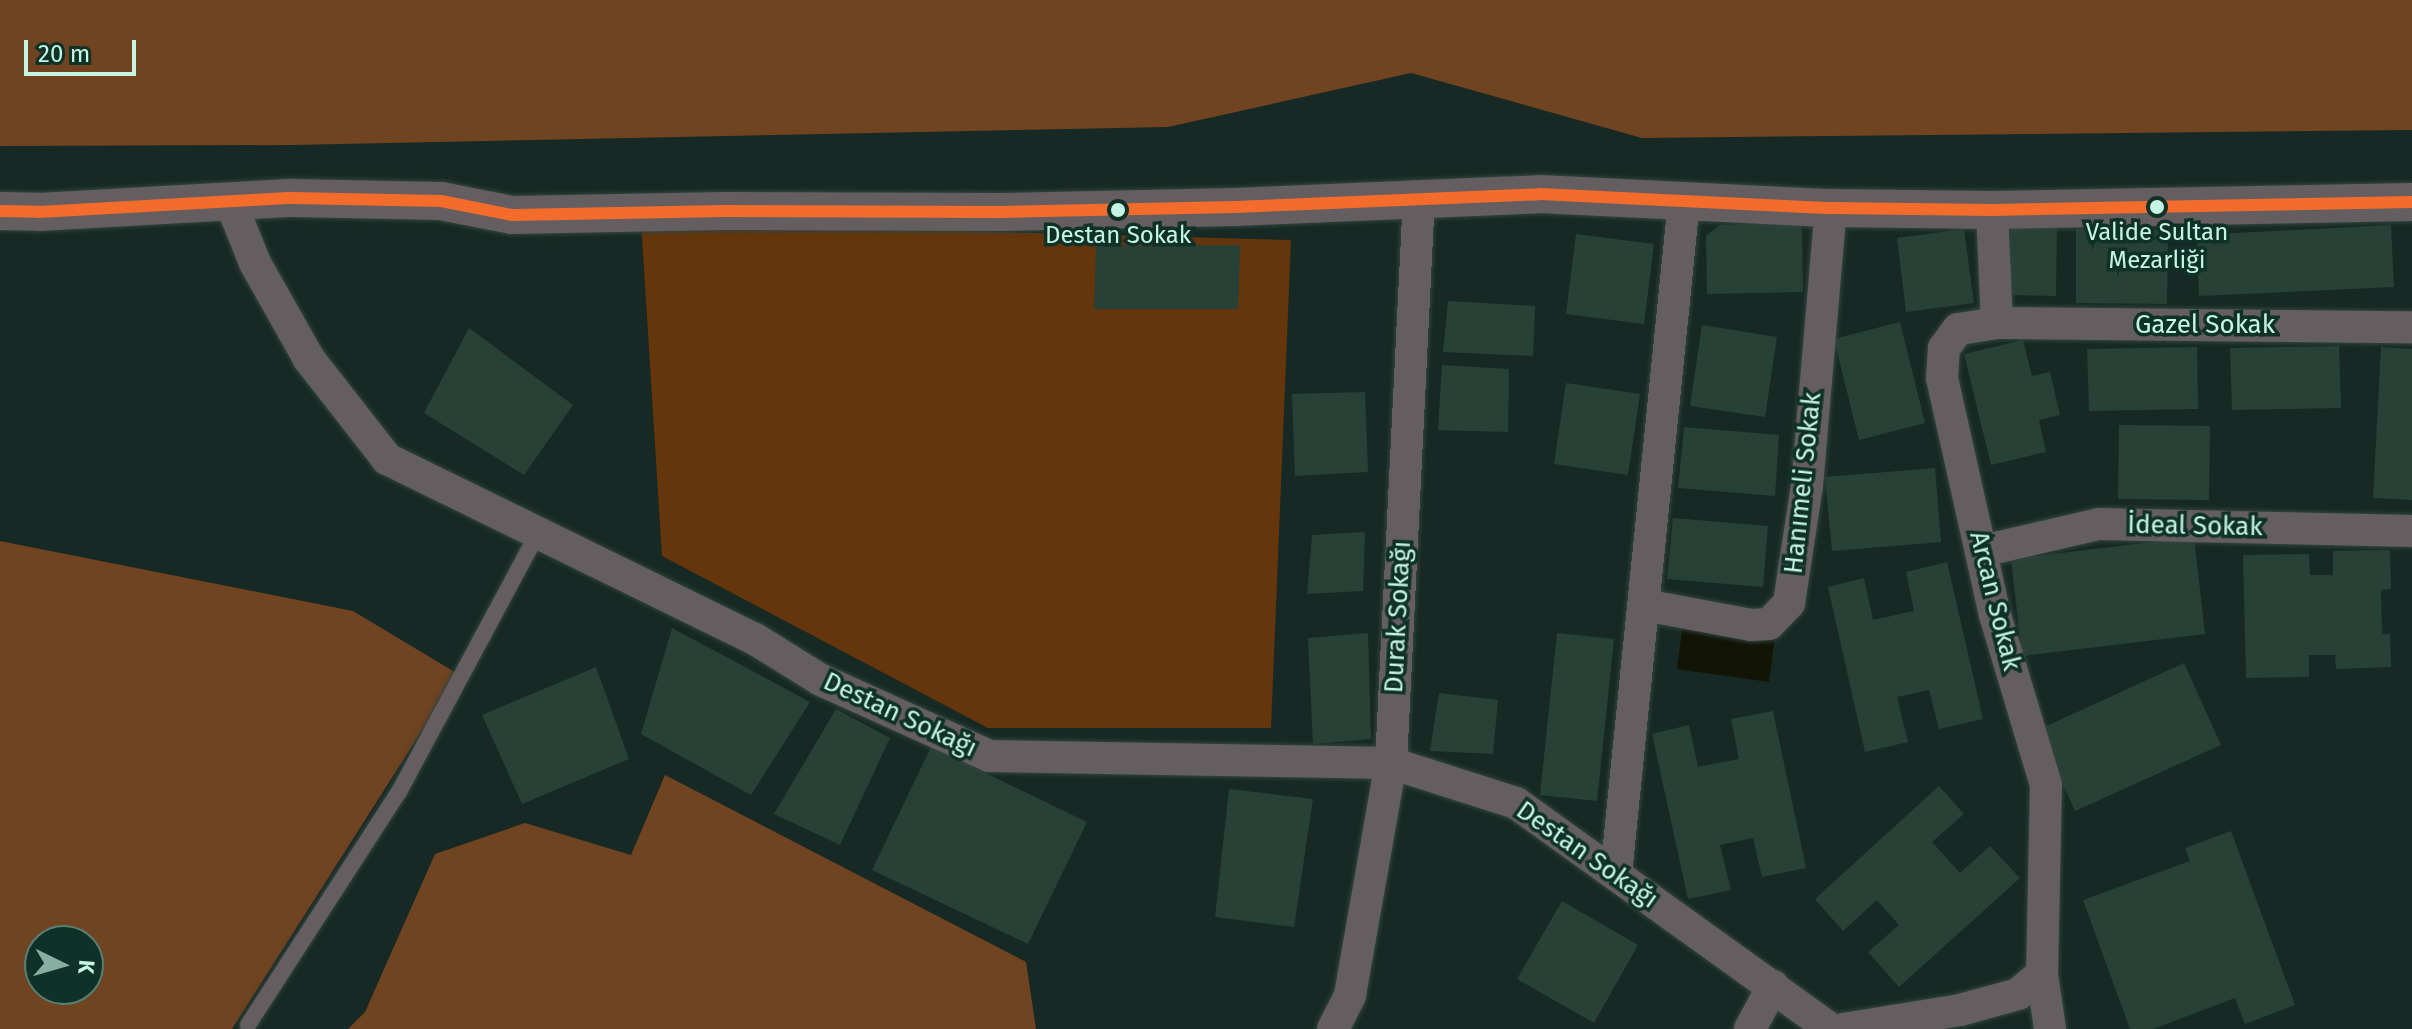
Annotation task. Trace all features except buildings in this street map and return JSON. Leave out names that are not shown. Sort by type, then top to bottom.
[{"type":"street","points":[[0,211],[39,212],[293,198],[441,201],[512,215],[1189,208],[1540,194],[1831,208],[1992,210],[2412,202]]},
{"type":"street","name":"Durak Sokağı","points":[[1333,1029],[1350,995],[1391,763],[1419,197]]},
{"type":"street","points":[[1616,874],[1684,201]]},
{"type":"street","name":"Destan Sokağı","points":[[231,203],[255,263],[309,359],[387,459],[755,639],[821,680],[989,756],[1391,763],[1516,803],[1830,1029]]},
{"type":"street","name":"Hanımeli Sokak","points":[[1644,605],[1751,625],[1769,624],[1789,603],[1807,486],[1831,208]]},
{"type":"street","points":[[1992,210],[1997,323]]},
{"type":"street","name":"Gazel Sokak","points":[[1997,323],[2412,327]]},
{"type":"street","name":"Arcan Sokak","points":[[1997,323],[1958,329],[1944,348],[1942,378],[1995,615],[2046,785],[2042,974],[2050,1029]]},
{"type":"street","name":"İdeal Sokak","points":[[1982,551],[2099,524],[2412,531]]},
{"type":"street","points":[[1843,1029],[1975,1006],[2018,994],[2042,974]]},
{"type":"street","points":[[1750,1029],[1773,986]]},
{"type":"lane","points":[[248,1025],[399,792],[538,533]]},
{"type":"shaded area","points":[[0,0],[2412,0],[2412,130],[1642,138],[1411,73],[1168,127],[291,145],[0,146]]},
{"type":"shaded area","points":[[641,222],[1291,240],[1271,728],[988,728],[662,556]]},
{"type":"shaded area","points":[[0,541],[353,611],[458,674],[232,1029],[0,1029]]},
{"type":"shaded area","points":[[1683,623],[1775,636],[1769,682],[1677,669]]},
{"type":"shaded area","points":[[665,775],[1026,962],[1036,1029],[348,1029],[365,1012],[435,854],[525,823],[631,855]]},
{"type":"transit line","points":[[0,211],[39,212],[293,198],[441,201],[512,215],[724,211],[1002,212],[1235,207],[1540,194],[1831,208],[1992,210],[2412,202]]},
{"type":"place","name":"Valide Sultan Mezarliği","points":[[2157,207]]},
{"type":"place","name":"Destan Sokak","points":[[1118,210]]}]
